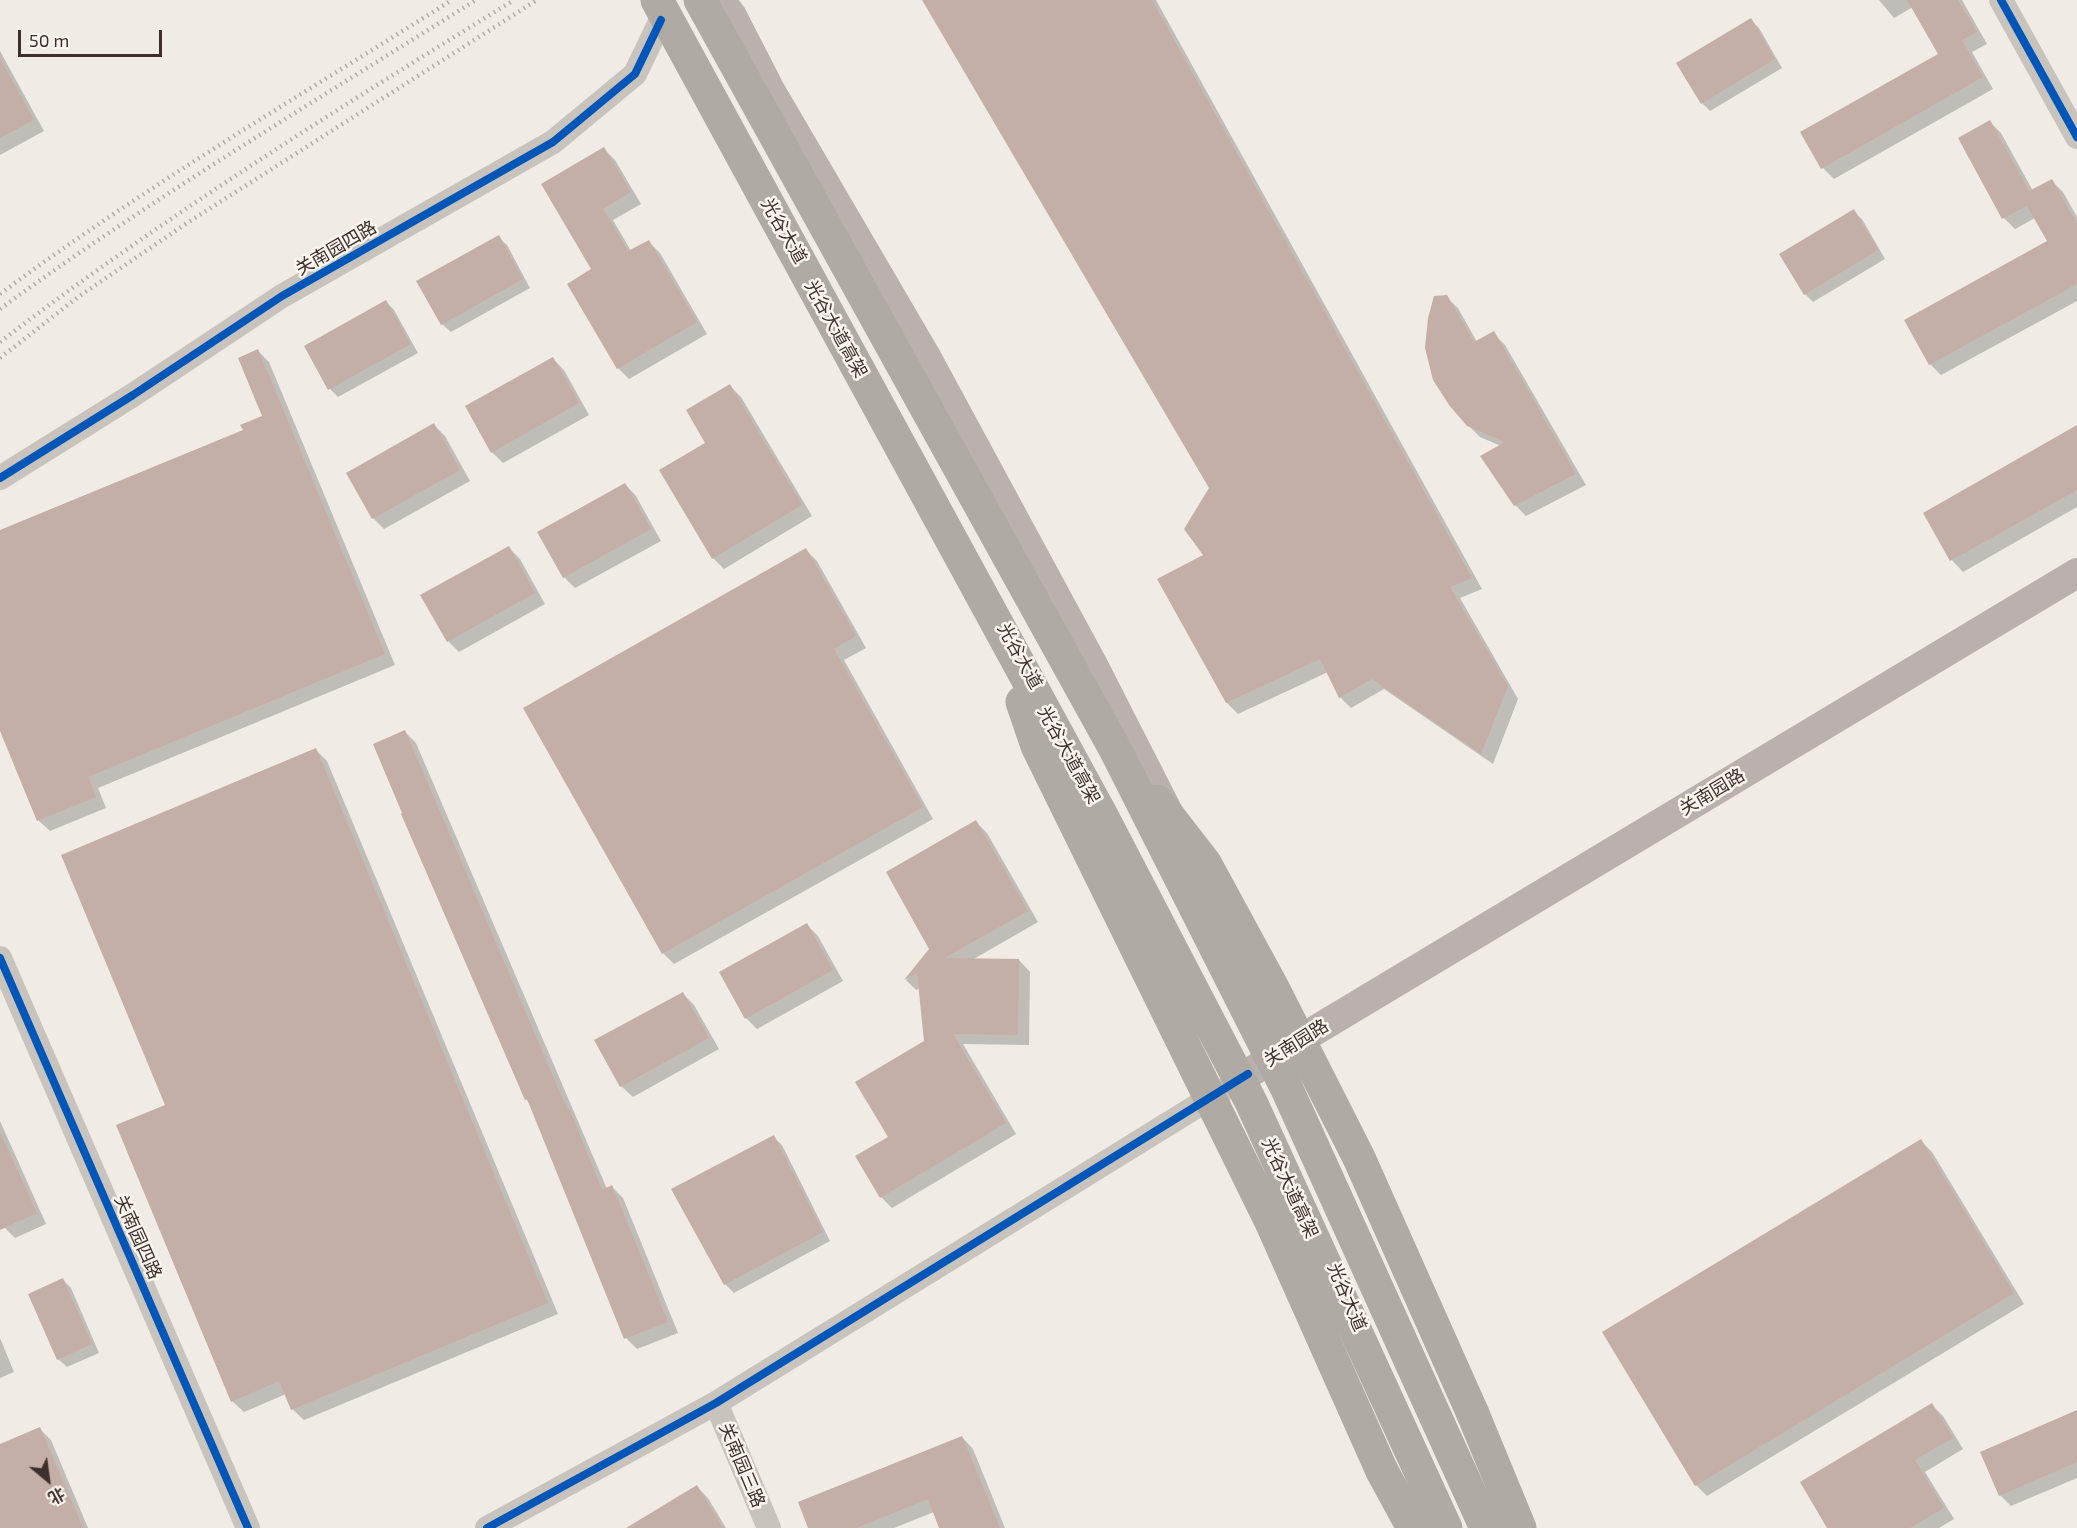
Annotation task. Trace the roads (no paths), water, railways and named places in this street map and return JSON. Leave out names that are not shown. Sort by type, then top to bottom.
[{"type":"highway","name":"光谷大道高架","points":[[700,0],[1108,737],[1286,1087],[1486,1528]]},
{"type":"highway","name":"光谷大道高架","points":[[655,7],[1102,816],[1251,1102],[1444,1528]]},
{"type":"highway","points":[[993,618],[1037,746],[1271,1222],[1383,1471],[1413,1528]]},
{"type":"highway","points":[[1108,737],[1205,863],[1258,961],[1359,1158],[1473,1414],[1520,1528]]},
{"type":"main road","points":[[720,0],[732,16],[770,90],[925,355],[1089,658],[1248,970],[1295,1052],[1448,1391],[1504,1528]]},
{"type":"main road","name":"光谷大道","points":[[655,7],[873,389],[1248,1074],[1281,1141],[1444,1528]]},
{"type":"main road","name":"关南园路","points":[[1295,1052],[2077,573]]},
{"type":"main road","name":"关南园路","points":[[1248,1074],[1295,1052],[2077,588]]},
{"type":"street","points":[[2001,0],[2077,137]]},
{"type":"street","name":"关南园四路","points":[[0,478],[133,395],[282,296],[553,142],[635,74],[655,7]]},
{"type":"street","name":"关南园四路","points":[[0,958],[248,1528]]},
{"type":"street","points":[[488,1528],[716,1403],[1248,1074]]},
{"type":"street","name":"关南园三路","points":[[716,1403],[769,1528]]},
{"type":"railway","points":[[0,294],[166,179],[452,0]]},
{"type":"railway","points":[[0,309],[175,189],[476,0]]},
{"type":"railway","points":[[0,342],[188,207],[514,0]]},
{"type":"railway","points":[[0,358],[78,297],[187,223],[537,0]]}]
